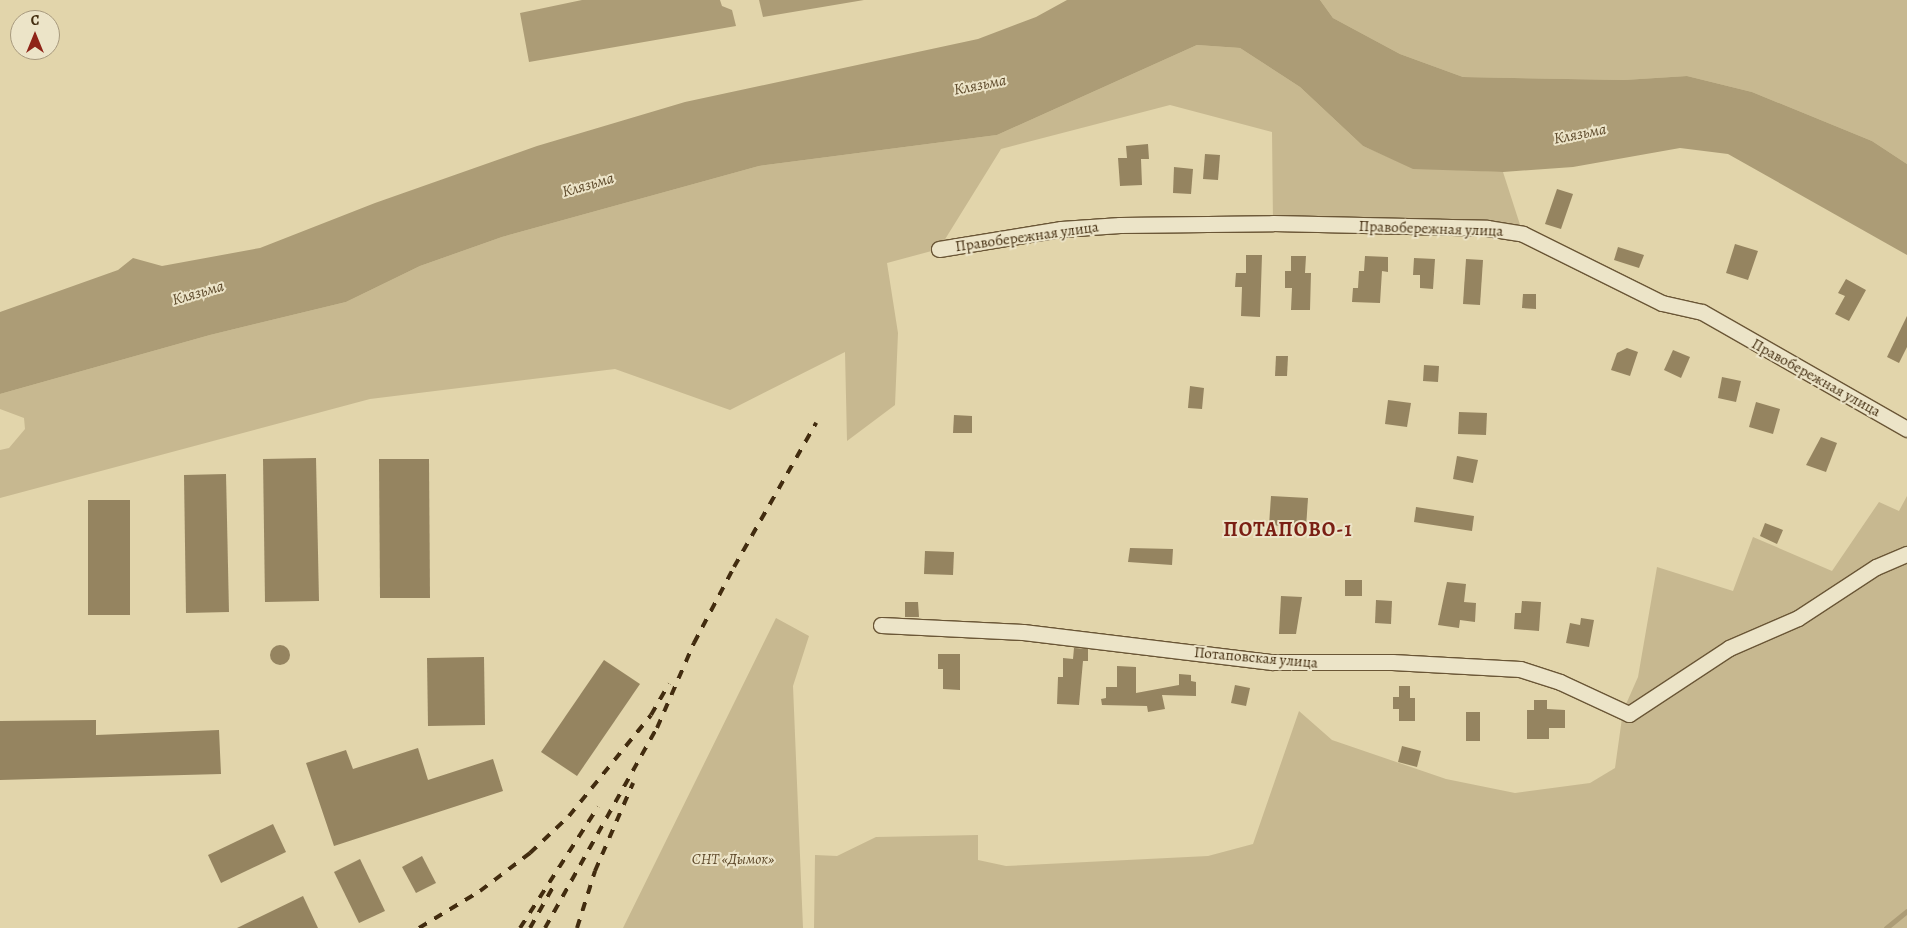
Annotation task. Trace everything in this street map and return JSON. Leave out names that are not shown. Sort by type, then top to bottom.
[{"type":"street","name":"Правобережная улица","points":[[939,249],[1061,229],[1120,225],[1273,223],[1487,228],[1523,234],[1662,303],[1702,312],[1786,362],[1907,429]]},
{"type":"street","name":"Потаповская улица","points":[[881,625],[1023,632],[1272,662],[1392,662],[1520,669],[1560,682],[1629,714],[1729,648],[1798,618],[1876,567],[1907,554]]},
{"type":"green space","points":[[1320,0],[1907,0],[1907,164],[1872,141],[1752,92],[1687,76],[1624,80],[1463,77],[1400,54],[1333,18]]},
{"type":"green space","points":[[1197,45],[1240,48],[1300,87],[1363,146],[1413,168],[1503,172],[1523,234],[1273,223],[1272,132],[1170,105],[1001,149],[939,249],[887,263],[898,333],[895,405],[847,441],[845,352],[730,410],[615,369],[370,399],[0,498],[0,450],[9,448],[25,429],[24,418],[0,409],[0,394],[210,335],[346,302],[420,266],[502,237],[759,166],[997,135]]},
{"type":"green space","points":[[1907,496],[1907,928],[814,928],[815,855],[837,856],[876,837],[978,835],[978,860],[1006,866],[1208,856],[1253,844],[1299,711],[1332,740],[1446,779],[1515,793],[1590,783],[1615,768],[1623,711],[1638,677],[1657,567],[1733,591],[1753,537],[1832,571],[1879,502],[1899,511]]},
{"type":"green space","name":"СНТ «Дымок»","points":[[776,618],[809,636],[793,686],[803,928],[623,928]]},
{"type":"water","points":[[582,0],[720,0],[722,6],[732,10],[736,26],[529,62],[520,13]]},
{"type":"water","points":[[759,0],[864,0],[763,17]]},
{"type":"water","name":"Клязьма","points":[[1067,0],[1320,0],[1333,18],[1400,54],[1463,77],[1624,80],[1687,76],[1752,92],[1872,141],[1907,164],[1907,255],[1728,154],[1680,148],[1573,167],[1503,172],[1413,169],[1363,146],[1300,87],[1240,48],[1197,45],[997,135],[759,166],[502,237],[420,266],[346,302],[210,335],[0,394],[0,312],[118,270],[133,258],[162,266],[260,248],[375,203],[537,146],[685,102],[978,39],[1036,17]]},
{"type":"building","points":[[1148,144],[1149,159],[1141,159],[1142,185],[1120,186],[1118,158],[1127,158],[1126,146]]},
{"type":"building","points":[[1205,154],[1220,155],[1218,180],[1203,179]]},
{"type":"building","points":[[1174,167],[1193,169],[1191,194],[1173,193]]},
{"type":"building","points":[[1557,189],[1573,194],[1561,229],[1545,224]]},
{"type":"building","points":[[1735,244],[1758,251],[1748,280],[1726,273]]},
{"type":"building","points":[[1618,247],[1644,255],[1639,268],[1614,260]]},
{"type":"building","points":[[1246,255],[1262,255],[1260,317],[1241,316],[1242,287],[1235,287],[1236,273],[1246,273]]},
{"type":"building","points":[[1291,256],[1306,256],[1305,273],[1311,273],[1310,310],[1291,310],[1292,288],[1285,288],[1285,271],[1291,271]]},
{"type":"building","points":[[1365,256],[1388,257],[1388,272],[1382,271],[1380,303],[1352,302],[1353,288],[1358,288],[1359,271],[1364,271]]},
{"type":"building","points":[[1414,258],[1435,259],[1433,289],[1420,288],[1420,275],[1413,275]]},
{"type":"building","points":[[1466,259],[1483,260],[1480,305],[1463,304]]},
{"type":"building","points":[[1846,279],[1866,290],[1849,321],[1835,314],[1845,296],[1838,293]]},
{"type":"building","points":[[1523,294],[1536,294],[1536,309],[1522,308]]},
{"type":"building","points":[[1907,316],[1907,347],[1899,363],[1887,357]]},
{"type":"building","points":[[1627,348],[1638,352],[1630,376],[1611,370],[1617,353]]},
{"type":"building","points":[[1673,350],[1690,357],[1681,378],[1664,370]]},
{"type":"building","points":[[1276,356],[1288,356],[1287,376],[1275,376]]},
{"type":"building","points":[[1424,365],[1439,366],[1438,382],[1423,381]]},
{"type":"building","points":[[1722,377],[1741,381],[1736,402],[1718,398]]},
{"type":"building","points":[[1190,386],[1204,388],[1202,409],[1188,408]]},
{"type":"building","points":[[1388,400],[1411,403],[1407,427],[1385,424]]},
{"type":"building","points":[[1756,402],[1780,409],[1773,434],[1749,427]]},
{"type":"building","points":[[1459,412],[1487,413],[1486,435],[1458,434]]},
{"type":"building","points":[[954,415],[972,416],[972,433],[953,433]]},
{"type":"building","points":[[1821,437],[1837,443],[1826,472],[1806,465]]},
{"type":"building","points":[[1457,456],[1478,460],[1473,483],[1453,479]]},
{"type":"building","points":[[316,458],[319,601],[265,602],[263,459]]},
{"type":"building","points":[[379,459],[429,459],[430,598],[380,598]]},
{"type":"building","points":[[226,474],[229,612],[186,613],[184,475]]},
{"type":"building","points":[[1271,496],[1308,498],[1306,528],[1269,525]]},
{"type":"building","points":[[88,500],[130,500],[130,615],[88,615]]},
{"type":"building","points":[[1416,507],[1474,516],[1472,531],[1414,522]]},
{"type":"building","points":[[1765,523],[1783,530],[1777,544],[1760,536]]},
{"type":"building","points":[[1130,548],[1173,549],[1172,565],[1128,562]]},
{"type":"building","points":[[925,551],[954,552],[953,575],[924,574]]},
{"type":"building","points":[[1345,580],[1362,580],[1362,596],[1345,596]]},
{"type":"building","points":[[1447,582],[1466,584],[1464,602],[1476,603],[1475,622],[1460,620],[1459,628],[1438,625]]},
{"type":"building","points":[[1281,596],[1302,597],[1296,634],[1279,634]]},
{"type":"building","points":[[1376,600],[1392,601],[1391,624],[1375,623]]},
{"type":"building","points":[[1522,601],[1541,602],[1539,631],[1514,629],[1515,613],[1521,613]]},
{"type":"building","points":[[905,602],[918,602],[919,617],[905,617]]},
{"type":"building","points":[[1581,618],[1594,620],[1589,647],[1566,643],[1570,623],[1580,625]]},
{"type":"building","points":[[280,645],[287,648],[290,655],[287,662],[280,665],[273,662],[270,655],[273,648]]},
{"type":"building","points":[[1074,648],[1088,649],[1088,661],[1083,661],[1079,705],[1057,704],[1058,677],[1063,677],[1063,658],[1073,659]]},
{"type":"building","points":[[938,654],[960,654],[960,690],[943,689],[943,669],[938,669]]},
{"type":"building","points":[[484,657],[485,725],[428,726],[427,658]]},
{"type":"building","points":[[604,660],[640,684],[577,776],[541,752]]},
{"type":"building","points":[[1117,666],[1136,667],[1136,693],[1179,685],[1179,674],[1191,675],[1191,681],[1196,682],[1196,696],[1162,695],[1165,709],[1148,712],[1147,706],[1102,705],[1101,699],[1106,698],[1106,687],[1117,687]]},
{"type":"building","points":[[1235,685],[1250,688],[1246,706],[1231,703]]},
{"type":"building","points":[[1399,686],[1410,686],[1410,698],[1415,698],[1415,721],[1399,721],[1399,709],[1393,709],[1393,697],[1399,697]]},
{"type":"building","points":[[1534,700],[1547,700],[1547,709],[1565,710],[1565,728],[1549,728],[1549,739],[1527,739],[1527,710],[1534,710]]},
{"type":"building","points":[[1466,712],[1480,712],[1480,741],[1466,741]]},
{"type":"building","points":[[96,720],[96,735],[219,730],[221,774],[0,780],[0,721]]},
{"type":"building","points":[[1402,746],[1421,751],[1417,767],[1398,762]]},
{"type":"building","points":[[418,748],[428,780],[493,759],[503,791],[334,846],[306,763],[346,750],[353,769]]},
{"type":"building","points":[[273,824],[286,852],[221,883],[208,855]]},
{"type":"building","points":[[422,856],[436,883],[416,893],[402,867]]},
{"type":"building","points":[[360,859],[385,911],[359,923],[334,872]]},
{"type":"building","points":[[303,896],[318,928],[237,928]]},
{"type":"waterway","points":[[1886,928],[1907,911]]},
{"type":"railway","points":[[545,928],[657,728],[694,643],[734,567],[816,423]]},
{"type":"railway","points":[[419,928],[480,891],[530,853],[569,816],[651,715],[669,684]]},
{"type":"railway","points":[[577,928],[595,871],[633,783]]},
{"type":"railway","points":[[520,928],[598,807]]},
{"type":"railway","points":[[530,928],[553,887]]},
{"type":"district","name":"ПОТАПОВО-1","points":[[1288,529]]}]
